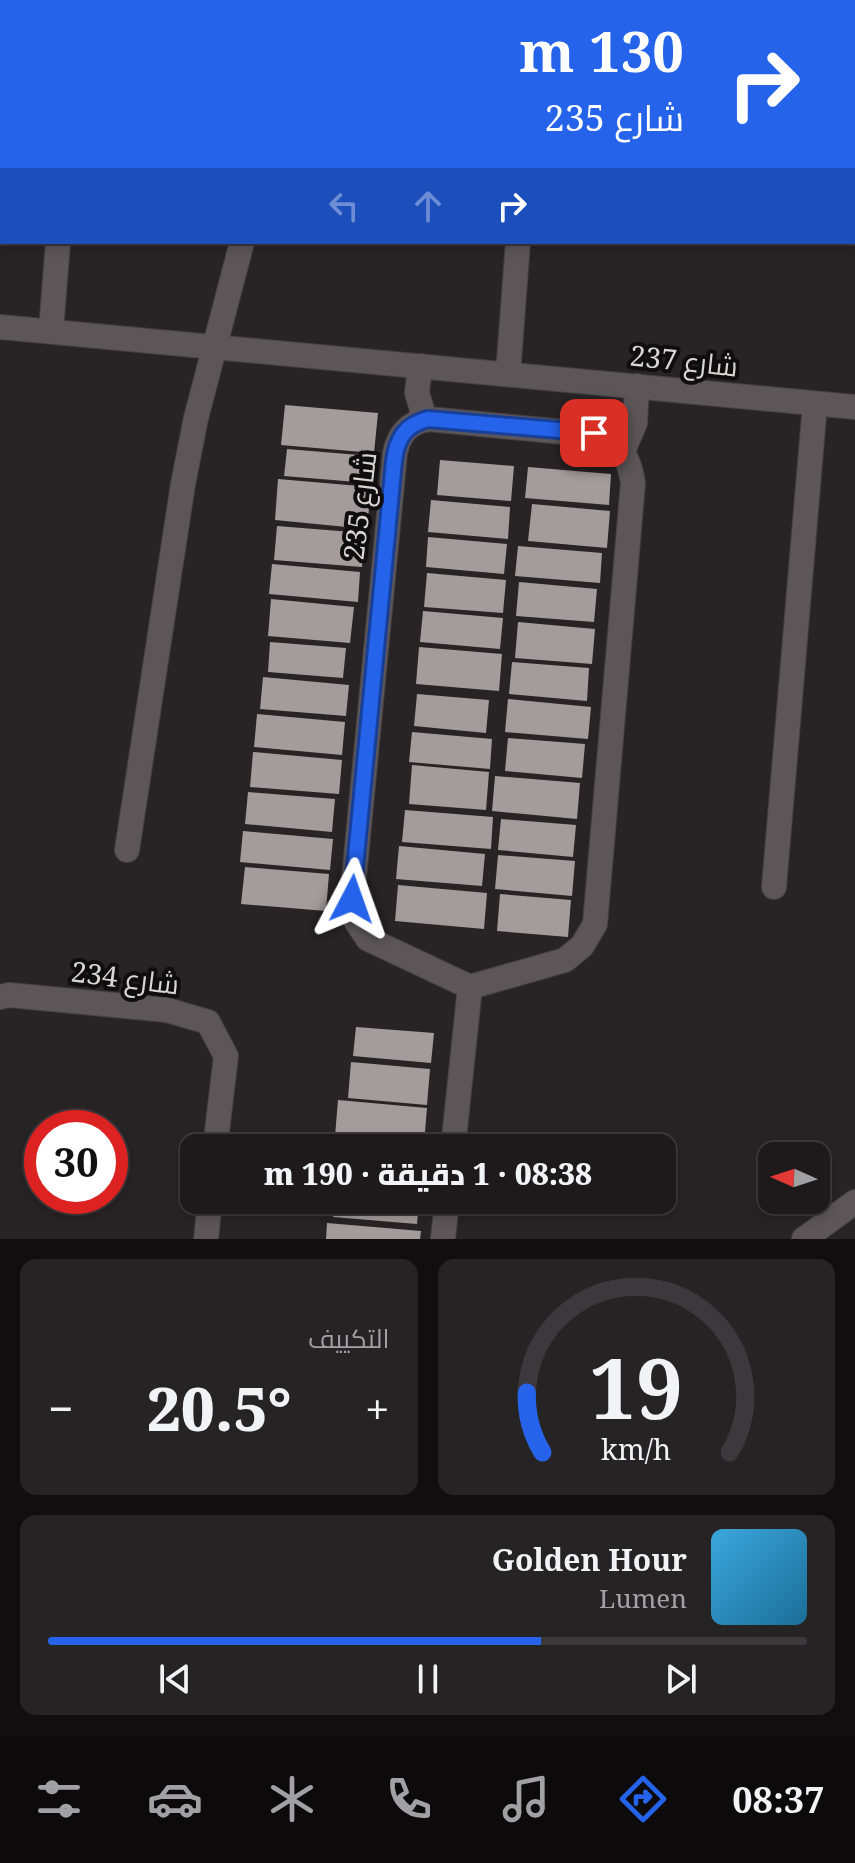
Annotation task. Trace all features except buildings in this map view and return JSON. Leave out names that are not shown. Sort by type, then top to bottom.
[{"type":"street","points":[[51,331],[58,244]]},
{"type":"street","points":[[127,850],[183,484],[196,418],[241,244]]},
{"type":"street","points":[[508,374],[518,244]]},
{"type":"street","name":"شارع 237","points":[[0,327],[855,407]]},
{"type":"street","points":[[420,366],[417,387],[425,420],[594,433],[611,439],[623,451],[631,471],[633,494],[595,924],[582,946],[565,960],[470,987],[454,1134]]},
{"type":"street","points":[[623,451],[635,423],[637,386]]},
{"type":"street","points":[[774,887],[815,404]]},
{"type":"street","name":"شارع 235","points":[[425,420],[410,425],[402,434],[395,453],[352,899],[356,921],[368,939],[470,987]]},
{"type":"street","name":"شارع 234","points":[[0,997],[9,995],[167,1010],[208,1022],[226,1056],[217,1134]]},
{"type":"street","points":[[804,1239],[855,1202]]},
{"type":"street","points":[[206,1239],[209,1214]]},
{"type":"street","points":[[443,1239],[446,1214]]},
{"type":"route","points":[[352,899],[394,461],[402,434],[410,425],[428,419],[594,433]]}]
